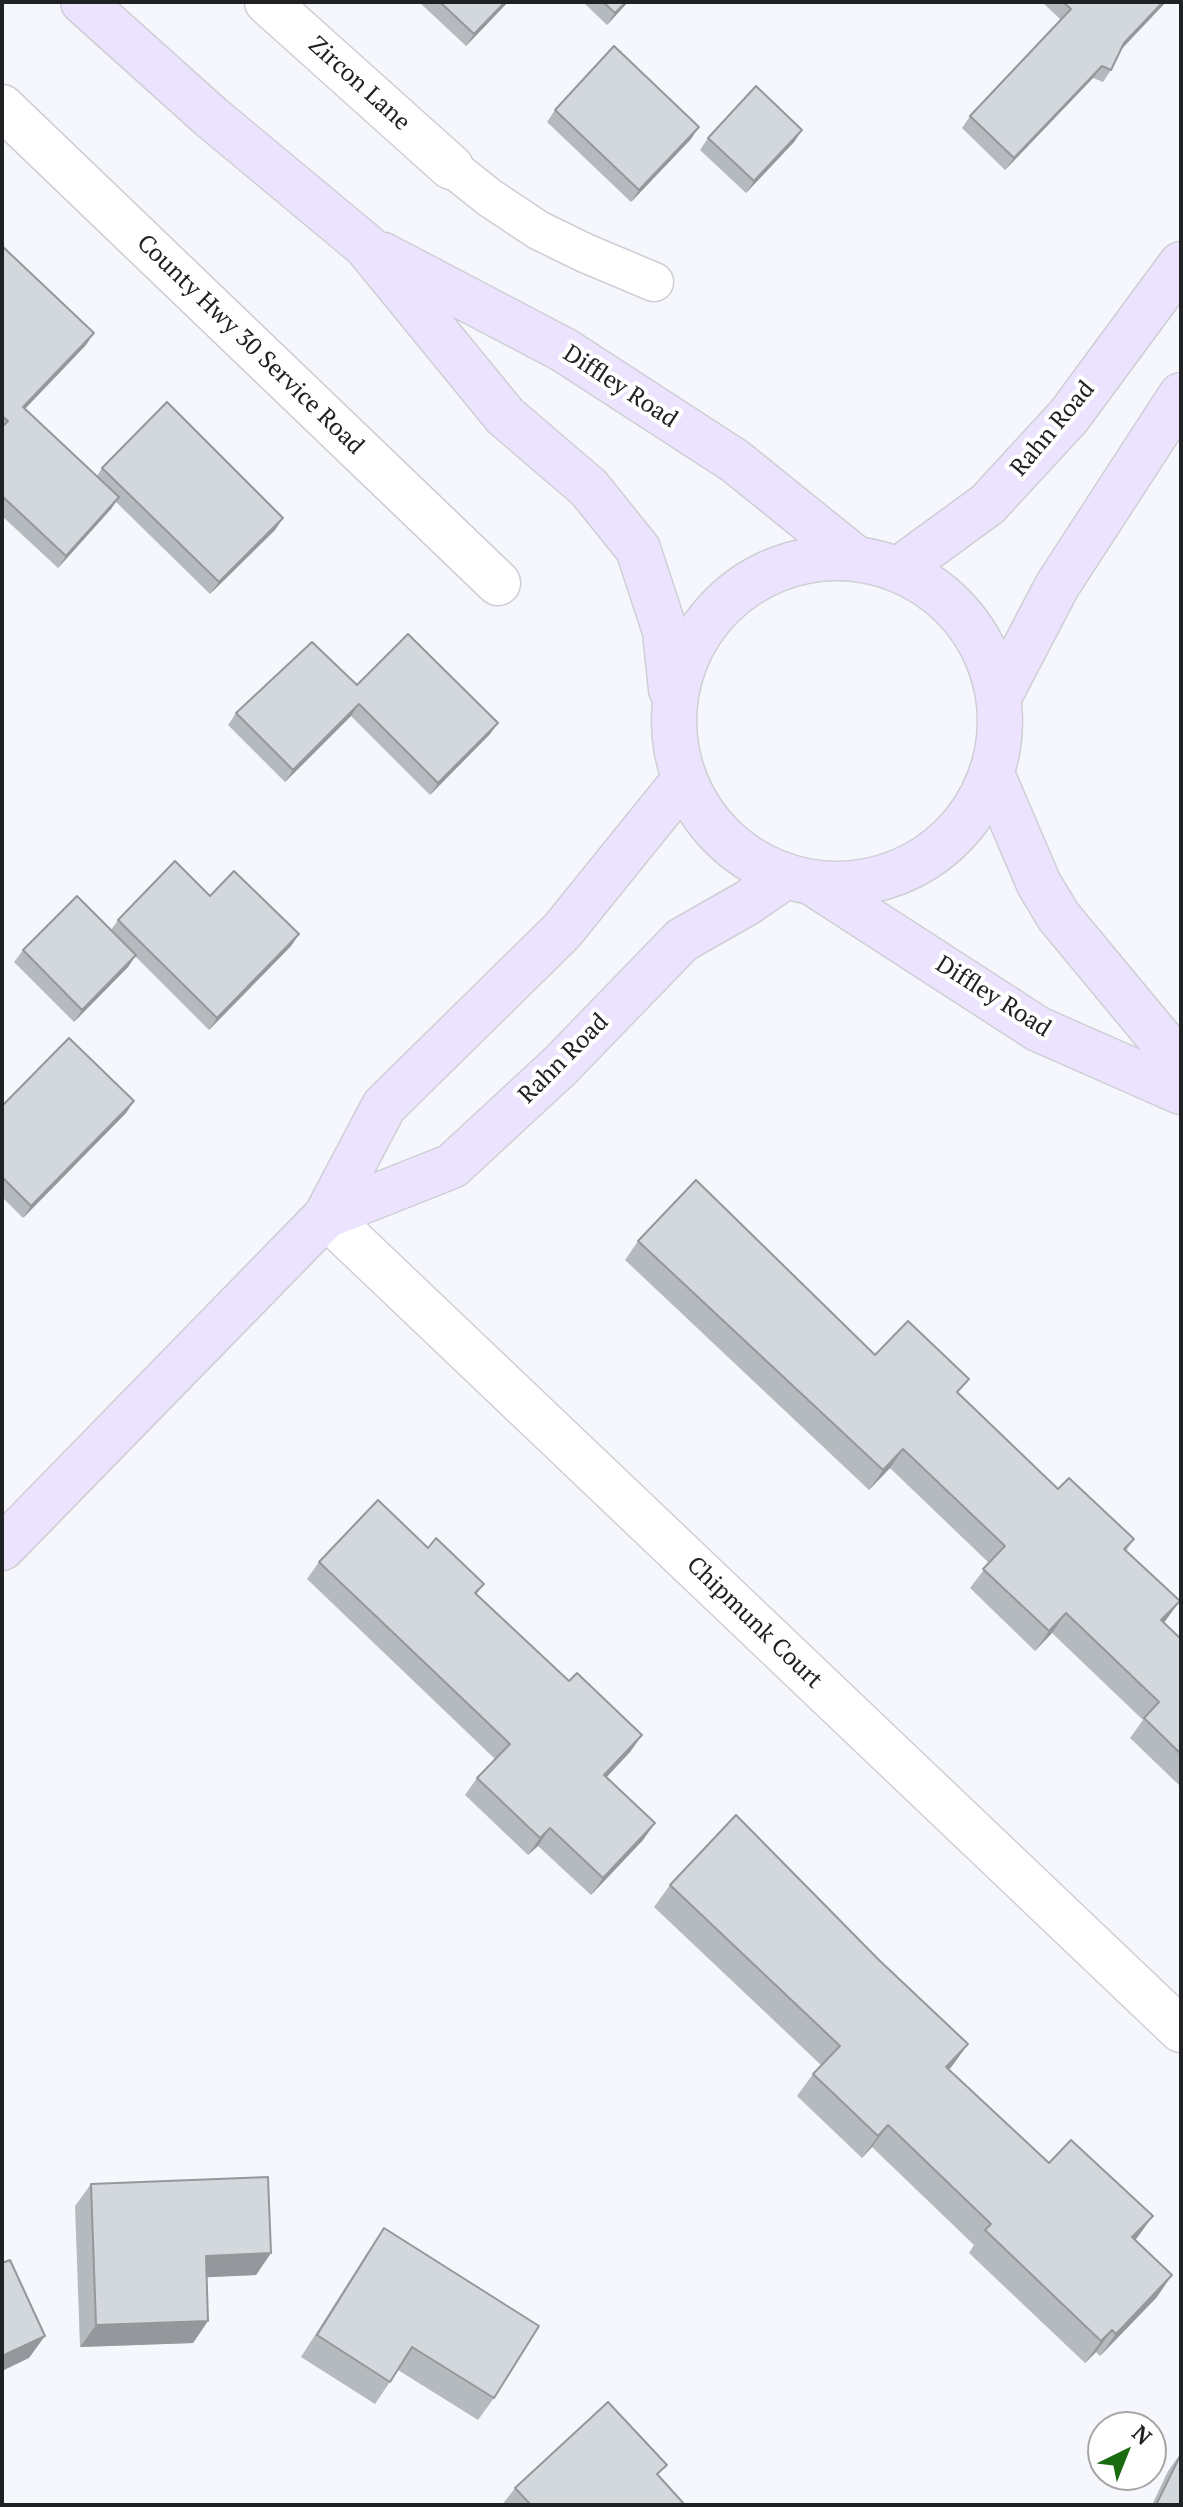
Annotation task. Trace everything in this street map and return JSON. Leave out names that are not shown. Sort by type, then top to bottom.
[{"type":"main road","name":"Diffley Road","points":[[83,2],[211,117],[366,246],[505,416],[589,488],[638,549],[665,631],[674,744],[684,780],[707,822],[742,855],[800,880],[1038,1029],[1181,1092]]},
{"type":"main road","name":"Diffley Road","points":[[366,246],[564,350],[735,461],[854,557]]},
{"type":"main road","name":"Rahn Road","points":[[899,569],[988,504],[1069,416],[1181,264]]},
{"type":"main road","points":[[1000,695],[1057,586],[1181,395]]},
{"type":"main road","points":[[673,708],[685,656],[713,612],[753,579],[802,560],[854,557],[899,569],[947,599],[981,642],[1000,695],[1001,735],[992,774],[965,824],[923,861],[870,882],[800,880]]},
{"type":"main road","points":[[992,774],[1039,884],[1059,917],[1181,1064]]},
{"type":"main road","name":"Rahn Road","points":[[2,1548],[326,1216],[384,1106],[562,931],[684,780]]},
{"type":"main road","name":"Rahn Road","points":[[326,1216],[452,1166],[560,1066],[682,940],[747,903],[800,880]]},
{"type":"street","name":"Zircon Lane","points":[[267,2],[451,167]]},
{"type":"street","name":"County Hwy 30 Service Road","points":[[2,107],[498,583]]},
{"type":"street","name":"Chipmunk Court","points":[[326,1216],[1181,2030]]},
{"type":"lane","points":[[451,167],[538,230],[654,282]]},
{"type":"building","points":[[440,2],[505,2],[474,34]]},
{"type":"building","points":[[603,2],[626,2],[615,13]]},
{"type":"building","points":[[1063,2],[1163,2],[1124,43],[1111,70],[1102,66],[1014,158],[970,116],[1071,9]]},
{"type":"building","points":[[614,46],[699,127],[639,190],[555,110]]},
{"type":"building","points":[[756,86],[802,130],[754,181],[708,138]]},
{"type":"building","points":[[2,246],[94,333],[23,407],[119,497],[66,556],[2,496],[2,427],[8,421],[2,416]]},
{"type":"building","points":[[167,402],[283,518],[219,582],[102,468]]},
{"type":"building","points":[[408,634],[498,723],[438,783],[359,704],[293,770],[236,713],[312,642],[357,685]]},
{"type":"building","points":[[175,861],[210,896],[234,871],[299,934],[217,1018],[118,920]]},
{"type":"building","points":[[77,896],[136,955],[82,1010],[23,950]]},
{"type":"building","points":[[69,1038],[134,1101],[31,1206],[2,1177],[2,1106]]},
{"type":"building","points":[[696,1180],[875,1355],[908,1321],[969,1379],[957,1392],[1058,1489],[1069,1478],[1134,1539],[1124,1549],[1180,1601],[1161,1620],[1181,1639],[1181,1754],[1144,1718],[1159,1702],[1066,1613],[1049,1631],[983,1569],[1005,1546],[903,1449],[883,1470],[638,1241]]},
{"type":"building","points":[[378,1500],[428,1548],[436,1538],[484,1584],[475,1593],[569,1681],[577,1673],[642,1735],[604,1775],[655,1823],[603,1878],[550,1828],[540,1838],[477,1778],[510,1744],[319,1562]]},
{"type":"building","points":[[736,1815],[879,1960],[968,2044],[946,2067],[1049,2163],[1071,2140],[1153,2216],[1132,2237],[1172,2275],[1116,2334],[1112,2330],[1101,2341],[985,2230],[991,2224],[888,2125],[878,2136],[813,2074],[840,2046],[670,1885]]},
{"type":"building","points":[[268,2177],[271,2253],[206,2256],[208,2321],[96,2325],[91,2184]]},
{"type":"building","points":[[384,2228],[539,2326],[494,2398],[412,2347],[390,2382],[317,2335]]},
{"type":"building","points":[[10,2260],[45,2336],[2,2356],[2,2263]]},
{"type":"building","points":[[608,2402],[667,2465],[657,2474],[685,2505],[531,2505],[515,2488]]},
{"type":"building","points":[[1181,2454],[1181,2505],[1156,2505],[1163,2491],[1167,2491],[1167,2483]]}]
